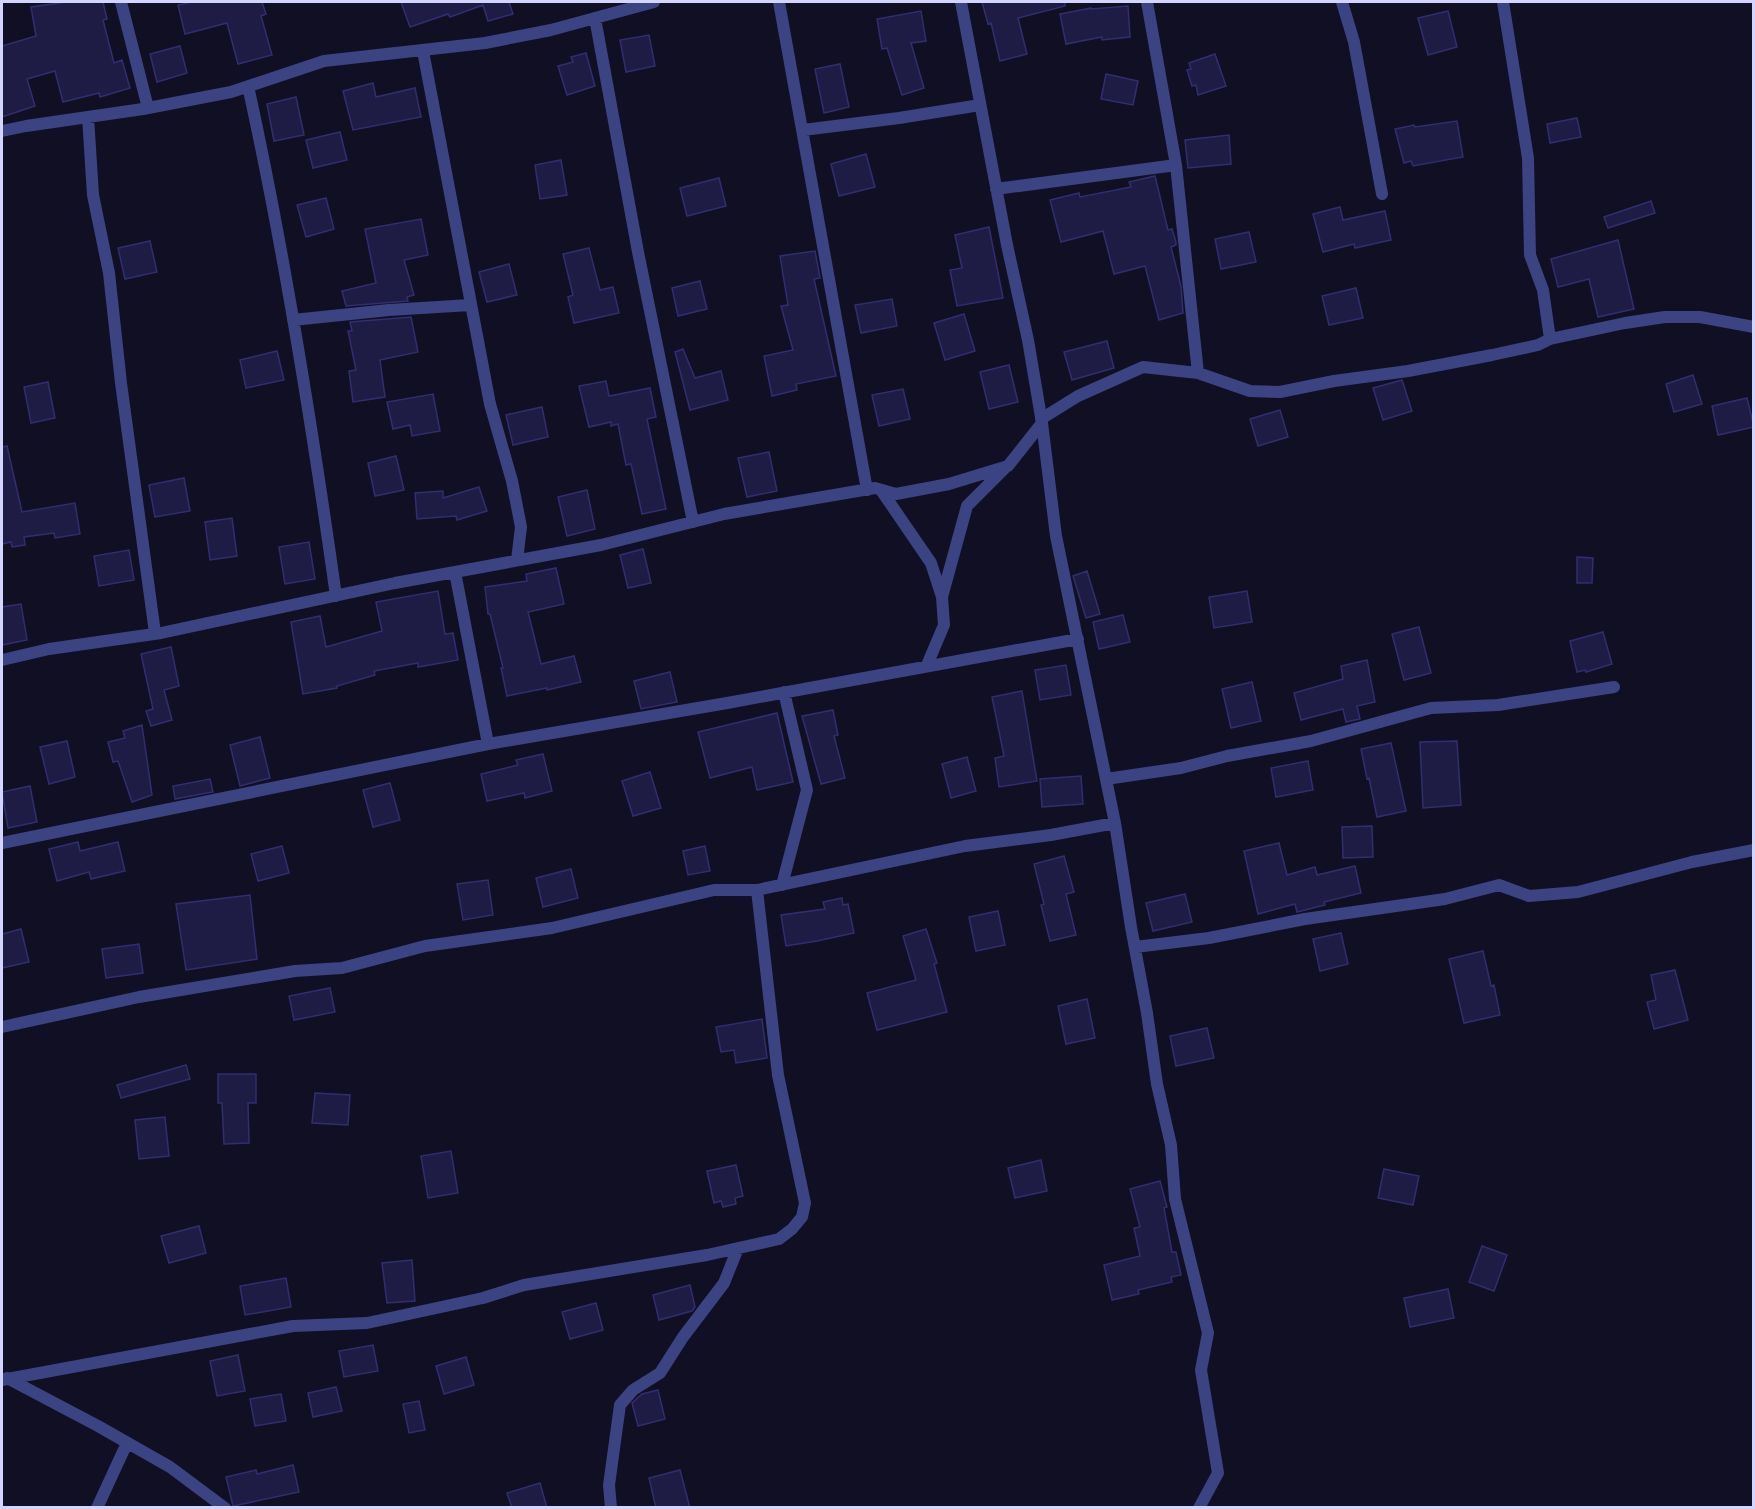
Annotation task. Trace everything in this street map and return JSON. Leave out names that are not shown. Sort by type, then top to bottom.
[{"type":"street","points":[[121,2],[148,108]]},
{"type":"street","points":[[2,131],[148,108],[231,92],[324,61],[485,43],[551,30],[654,2]]},
{"type":"street","points":[[779,2],[867,490]]},
{"type":"street","points":[[961,2],[996,189],[1028,340],[1042,421],[1056,536],[1106,778],[1148,1013],[1157,1084],[1171,1145],[1175,1199],[1208,1333],[1201,1370],[1218,1473],[1199,1508]]},
{"type":"street","points":[[1147,2],[1176,165],[1198,373]]},
{"type":"street","points":[[1342,2],[1354,42],[1382,194]]},
{"type":"street","points":[[1503,2],[1528,158],[1530,255],[1543,290],[1550,339]]},
{"type":"street","points":[[595,18],[649,309],[693,522]]},
{"type":"street","points":[[423,51],[490,404],[512,481],[521,527],[517,560]]},
{"type":"street","points":[[248,86],[271,191],[336,596]]},
{"type":"street","points":[[803,130],[980,105]]},
{"type":"street","points":[[88,117],[93,195],[109,273],[122,394],[155,633]]},
{"type":"street","points":[[996,189],[1176,165]]},
{"type":"street","points":[[293,320],[389,310],[470,305]]},
{"type":"street","points":[[942,597],[967,506],[1008,466],[1042,421],[1078,396],[1116,377],[1143,367],[1198,373],[1250,391],[1280,392],[1334,381],[1492,356],[1538,345],[1550,339],[1625,322],[1665,317],[1700,317],[1754,327]]},
{"type":"street","points":[[2,660],[50,649],[155,633],[455,572],[602,545],[724,514],[867,490],[881,490],[896,494],[949,484],[1008,466]]},
{"type":"street","points":[[881,490],[931,563],[942,597],[944,625],[927,665]]},
{"type":"street","points":[[455,572],[488,744]]},
{"type":"street","points":[[2,843],[488,744],[1078,639]]},
{"type":"street","points":[[1106,778],[1181,768],[1227,756],[1311,741],[1431,708],[1498,705],[1614,687]]},
{"type":"street","points":[[782,885],[807,789],[784,693]]},
{"type":"street","points":[[2,1027],[139,997],[272,975],[342,968],[424,946],[552,928],[714,890],[757,890],[965,846],[1051,835],[1114,823]]},
{"type":"street","points":[[1135,947],[1209,938],[1316,918],[1445,899],[1499,885],[1529,896],[1578,892],[1692,862],[1754,850]]},
{"type":"street","points":[[4,1378],[294,1326],[367,1323],[483,1298],[524,1285],[707,1255],[779,1239],[802,1217],[805,1203],[778,1075],[757,890]]},
{"type":"street","points":[[611,1508],[609,1485],[620,1405],[633,1390],[660,1373],[683,1337],[724,1283],[738,1248]]},
{"type":"street","points":[[4,1378],[170,1467],[225,1508]]},
{"type":"street","points":[[97,1508],[127,1443]]},
{"type":"building","points":[[67,2],[103,2],[107,19],[103,20],[114,63],[122,60],[130,88],[100,97],[99,93],[63,102],[55,71],[27,79],[35,106],[2,117],[2,46],[36,36],[31,7]]},
{"type":"building","points":[[192,2],[262,2],[266,14],[261,16],[272,55],[238,64],[227,23],[185,34],[178,5]]},
{"type":"building","points":[[401,2],[509,2],[513,14],[488,21],[483,5],[450,17],[448,14],[410,27]]},
{"type":"building","points":[[982,2],[1065,2],[1065,6],[1018,18],[1027,54],[1000,61],[991,23],[988,24]]},
{"type":"building","points":[[1128,6],[1130,37],[1102,40],[1102,37],[1066,44],[1060,14],[1091,8]]},
{"type":"building","points":[[921,11],[926,41],[911,43],[924,88],[902,95],[887,48],[882,49],[877,19]]},
{"type":"building","points":[[1448,11],[1457,47],[1428,55],[1418,18]]},
{"type":"building","points":[[649,35],[655,66],[626,72],[620,40]]},
{"type":"building","points":[[180,46],[187,73],[157,82],[150,54]]},
{"type":"building","points":[[586,53],[595,86],[567,95],[558,66],[573,62],[571,57]]},
{"type":"building","points":[[1215,54],[1226,86],[1198,95],[1196,85],[1192,86],[1187,70],[1191,69],[1189,63]]},
{"type":"building","points":[[840,64],[849,107],[824,113],[815,69]]},
{"type":"building","points":[[1106,74],[1138,81],[1133,105],[1101,99]]},
{"type":"building","points":[[373,83],[376,97],[415,88],[421,117],[353,130],[343,91]]},
{"type":"building","points":[[296,97],[304,135],[274,141],[267,104]]},
{"type":"building","points":[[1577,118],[1581,137],[1550,143],[1547,124]]},
{"type":"building","points":[[1457,121],[1463,157],[1413,166],[1411,161],[1404,163],[1395,129]]},
{"type":"building","points":[[340,132],[347,160],[313,168],[306,140]]},
{"type":"building","points":[[1229,135],[1231,164],[1188,168],[1185,140]]},
{"type":"building","points":[[866,154],[875,187],[839,196],[831,164]]},
{"type":"building","points":[[561,160],[567,195],[540,199],[535,165]]},
{"type":"building","points":[[1155,176],[1168,230],[1172,229],[1176,242],[1176,245],[1171,247],[1181,286],[1183,313],[1159,320],[1145,266],[1114,274],[1103,231],[1061,242],[1050,200],[1079,193],[1080,197],[1131,187],[1129,182]]},
{"type":"building","points":[[719,178],[726,206],[687,216],[680,188]]},
{"type":"building","points":[[326,198],[334,229],[306,237],[297,205]]},
{"type":"building","points":[[1651,201],[1655,213],[1608,228],[1604,217]]},
{"type":"building","points":[[1340,207],[1343,220],[1385,211],[1391,240],[1355,248],[1354,244],[1323,252],[1313,214]]},
{"type":"building","points":[[421,219],[428,255],[404,260],[414,295],[407,297],[408,301],[346,306],[342,291],[376,283],[365,229]]},
{"type":"building","points":[[989,227],[1003,298],[957,306],[950,270],[962,268],[955,235]]},
{"type":"building","points":[[1249,232],[1256,262],[1221,269],[1215,239]]},
{"type":"building","points":[[1618,240],[1634,309],[1598,317],[1589,279],[1558,287],[1551,259]]},
{"type":"building","points":[[150,241],[157,272],[125,279],[118,248]]},
{"type":"building","points":[[589,248],[600,290],[613,287],[619,313],[574,323],[568,297],[573,295],[563,254]]},
{"type":"building","points":[[815,251],[820,278],[814,279],[836,376],[796,384],[797,390],[772,396],[764,356],[793,350],[781,306],[788,305],[780,256]]},
{"type":"building","points":[[509,264],[517,295],[487,302],[479,272]]},
{"type":"building","points":[[700,281],[707,309],[678,316],[672,288]]},
{"type":"building","points":[[1356,288],[1363,318],[1329,325],[1322,296]]},
{"type":"building","points":[[892,299],[897,326],[861,333],[855,305]]},
{"type":"building","points":[[964,314],[975,351],[945,360],[934,323]]},
{"type":"building","points":[[411,317],[418,352],[380,360],[385,397],[353,402],[349,371],[356,370],[348,331],[352,331],[350,322]]},
{"type":"building","points":[[1107,341],[1114,368],[1072,380],[1064,352]]},
{"type":"building","points":[[683,349],[695,378],[721,371],[728,400],[690,410],[675,352]]},
{"type":"building","points":[[277,351],[284,380],[246,388],[240,360]]},
{"type":"building","points":[[1009,365],[1018,402],[989,409],[980,372]]},
{"type":"building","points":[[1693,375],[1702,404],[1674,412],[1666,384]]},
{"type":"building","points":[[1402,380],[1412,411],[1383,420],[1373,388]]},
{"type":"building","points":[[606,381],[609,396],[650,388],[656,417],[647,419],[666,509],[642,514],[631,464],[626,465],[618,424],[611,426],[611,422],[589,427],[579,386]]},
{"type":"building","points":[[48,382],[55,418],[31,423],[24,387]]},
{"type":"building","points":[[903,389],[910,419],[879,426],[872,395]]},
{"type":"building","points":[[433,394],[440,431],[412,436],[410,425],[393,429],[387,402]]},
{"type":"building","points":[[1747,398],[1754,427],[1718,435],[1712,406]]},
{"type":"building","points":[[542,407],[548,437],[513,445],[506,415]]},
{"type":"building","points":[[1280,410],[1288,437],[1258,446],[1250,419]]},
{"type":"building","points":[[7,446],[22,512],[75,503],[80,534],[55,538],[54,533],[24,537],[25,545],[12,547],[11,542],[2,544],[2,447]]},
{"type":"building","points":[[769,452],[777,491],[747,497],[738,458]]},
{"type":"building","points":[[396,456],[404,490],[375,496],[368,463]]},
{"type":"building","points":[[184,478],[190,511],[155,517],[149,485]]},
{"type":"building","points":[[479,487],[487,511],[457,520],[456,516],[417,519],[415,493],[443,491],[443,498]]},
{"type":"building","points":[[587,490],[595,529],[567,536],[558,497]]},
{"type":"building","points":[[232,518],[237,556],[210,560],[205,522]]},
{"type":"building","points":[[309,542],[315,579],[285,584],[279,547]]},
{"type":"building","points":[[643,549],[651,583],[628,588],[620,555]]},
{"type":"building","points":[[129,550],[134,580],[99,586],[94,556]]},
{"type":"building","points":[[1577,557],[1593,558],[1592,583],[1577,583]]},
{"type":"building","points":[[556,568],[564,604],[528,612],[541,664],[574,656],[581,682],[507,696],[501,668],[503,668],[490,614],[488,614],[485,587],[527,581],[526,574]]},
{"type":"building","points":[[1087,571],[1100,614],[1086,618],[1073,576]]},
{"type":"building","points":[[438,591],[445,634],[453,633],[458,660],[418,667],[418,663],[374,671],[375,675],[337,686],[337,688],[303,694],[291,622],[320,616],[326,647],[382,631],[376,602]]},
{"type":"building","points":[[1247,591],[1252,622],[1214,628],[1209,597]]},
{"type":"building","points":[[21,604],[27,640],[2,645],[2,607]]},
{"type":"building","points":[[1123,615],[1130,642],[1099,649],[1093,622]]},
{"type":"building","points":[[1419,627],[1431,673],[1404,680],[1392,634]]},
{"type":"building","points":[[1603,632],[1612,664],[1586,672],[1585,670],[1577,672],[1570,641]]},
{"type":"building","points":[[171,647],[179,686],[164,690],[172,720],[151,726],[146,711],[153,709],[141,654]]},
{"type":"building","points":[[1367,660],[1375,702],[1357,706],[1360,719],[1346,722],[1343,709],[1301,720],[1294,693],[1343,679],[1341,666]]},
{"type":"building","points":[[1066,665],[1071,695],[1040,700],[1035,670]]},
{"type":"building","points":[[670,672],[677,702],[641,709],[634,681]]},
{"type":"building","points":[[1252,682],[1261,721],[1231,728],[1222,689]]},
{"type":"building","points":[[1022,691],[1037,781],[999,787],[995,758],[1004,756],[992,697]]},
{"type":"building","points":[[833,710],[838,735],[834,736],[845,778],[821,784],[802,716]]},
{"type":"building","points":[[777,713],[793,782],[757,790],[752,767],[710,778],[698,732]]},
{"type":"building","points":[[142,725],[152,795],[132,802],[118,761],[113,762],[108,742],[125,738],[123,731]]},
{"type":"building","points":[[260,737],[270,778],[240,786],[230,745]]},
{"type":"building","points":[[67,741],[75,777],[49,784],[40,747]]},
{"type":"building","points":[[1457,741],[1461,805],[1423,808],[1420,742]]},
{"type":"building","points":[[1391,743],[1406,811],[1377,817],[1361,749]]},
{"type":"building","points":[[543,754],[552,791],[525,798],[524,793],[487,801],[481,774],[518,765],[516,760]]},
{"type":"building","points":[[967,757],[976,791],[951,798],[942,764]]},
{"type":"building","points":[[1308,761],[1313,790],[1276,797],[1271,768]]},
{"type":"building","points":[[650,772],[661,808],[633,816],[622,781]]},
{"type":"building","points":[[1081,776],[1083,804],[1042,807],[1040,779]]},
{"type":"building","points":[[210,779],[213,792],[175,799],[173,786]]},
{"type":"building","points":[[390,783],[400,820],[373,827],[363,790]]},
{"type":"building","points":[[30,786],[37,822],[8,828],[2,792]]},
{"type":"building","points":[[1372,826],[1373,857],[1343,858],[1342,827]]},
{"type":"building","points":[[78,842],[80,851],[118,842],[125,871],[91,879],[89,872],[57,881],[49,849]]},
{"type":"building","points":[[1279,843],[1287,875],[1315,867],[1317,875],[1355,866],[1361,893],[1324,902],[1325,905],[1297,912],[1295,904],[1258,914],[1244,851]]},
{"type":"building","points":[[282,846],[289,873],[258,881],[251,854]]},
{"type":"building","points":[[705,846],[710,871],[688,875],[683,851]]},
{"type":"building","points":[[1064,856],[1074,892],[1066,894],[1076,935],[1050,941],[1034,864]]},
{"type":"building","points":[[571,869],[578,898],[543,907],[536,878]]},
{"type":"building","points":[[488,880],[493,915],[463,920],[457,884]]},
{"type":"building","points":[[1185,894],[1192,922],[1153,931],[1146,903]]},
{"type":"building","points":[[250,895],[257,959],[186,970],[176,904]]},
{"type":"building","points":[[842,898],[843,905],[848,904],[854,933],[786,946],[781,915],[825,909],[823,902]]},
{"type":"building","points":[[998,911],[1005,945],[976,951],[969,917]]},
{"type":"building","points":[[21,929],[29,962],[2,968],[2,934]]},
{"type":"building","points":[[926,929],[937,963],[934,964],[947,1012],[877,1030],[867,993],[916,980],[903,936]]},
{"type":"building","points":[[1341,933],[1348,964],[1320,971],[1313,939]]},
{"type":"building","points":[[139,944],[143,973],[106,978],[102,949]]},
{"type":"building","points":[[1483,951],[1491,986],[1494,985],[1500,1015],[1464,1023],[1449,959]]},
{"type":"building","points":[[1675,970],[1688,1020],[1654,1029],[1647,1002],[1656,1000],[1651,975]]},
{"type":"building","points":[[330,988],[335,1012],[294,1020],[289,996]]},
{"type":"building","points":[[1087,999],[1095,1038],[1066,1044],[1058,1006]]},
{"type":"building","points":[[762,1019],[767,1058],[736,1063],[734,1050],[721,1052],[716,1027]]},
{"type":"building","points":[[1207,1028],[1214,1058],[1176,1066],[1170,1036]]},
{"type":"building","points":[[186,1065],[190,1079],[121,1098],[117,1085]]},
{"type":"building","points":[[218,1074],[256,1074],[256,1103],[248,1103],[249,1143],[224,1144],[222,1103],[218,1103]]},
{"type":"building","points":[[315,1093],[350,1095],[348,1125],[312,1123]]},
{"type":"building","points":[[165,1117],[169,1156],[139,1159],[135,1120]]},
{"type":"building","points":[[451,1151],[458,1193],[428,1198],[421,1156]]},
{"type":"building","points":[[1041,1160],[1047,1191],[1015,1198],[1008,1168]]},
{"type":"building","points":[[736,1165],[743,1196],[735,1198],[736,1204],[723,1207],[721,1201],[714,1203],[707,1171]]},
{"type":"building","points":[[1384,1169],[1419,1176],[1413,1205],[1378,1198]]},
{"type":"building","points":[[1160,1181],[1167,1207],[1164,1208],[1172,1252],[1176,1252],[1181,1275],[1171,1277],[1172,1282],[1138,1290],[1139,1294],[1112,1300],[1104,1265],[1140,1256],[1134,1228],[1140,1227],[1130,1189]]},
{"type":"building","points":[[199,1226],[206,1253],[169,1263],[161,1236]]},
{"type":"building","points":[[1482,1246],[1507,1255],[1494,1291],[1469,1282]]},
{"type":"building","points":[[412,1260],[415,1301],[387,1303],[382,1263]]},
{"type":"building","points":[[286,1278],[291,1307],[245,1315],[240,1286]]},
{"type":"building","points":[[690,1285],[695,1307],[692,1311],[659,1320],[653,1295]]},
{"type":"building","points":[[1448,1289],[1454,1318],[1410,1327],[1404,1298]]},
{"type":"building","points":[[596,1303],[603,1330],[570,1339],[562,1312]]},
{"type":"building","points":[[373,1345],[378,1371],[344,1377],[339,1351]]},
{"type":"building","points":[[238,1355],[245,1391],[217,1396],[210,1361]]},
{"type":"building","points":[[466,1357],[474,1385],[444,1394],[436,1366]]},
{"type":"building","points":[[336,1387],[342,1411],[313,1417],[308,1393]]},
{"type":"building","points":[[658,1390],[665,1419],[638,1426],[632,1403],[642,1394]]},
{"type":"building","points":[[281,1394],[286,1421],[255,1426],[250,1399]]},
{"type":"building","points":[[419,1401],[425,1430],[409,1433],[403,1404]]},
{"type":"building","points":[[293,1465],[299,1492],[233,1506],[226,1477],[256,1470],[257,1474]]},
{"type":"building","points":[[680,1470],[690,1508],[656,1508],[649,1478]]},
{"type":"building","points":[[540,1483],[547,1508],[512,1508],[507,1493]]}]
